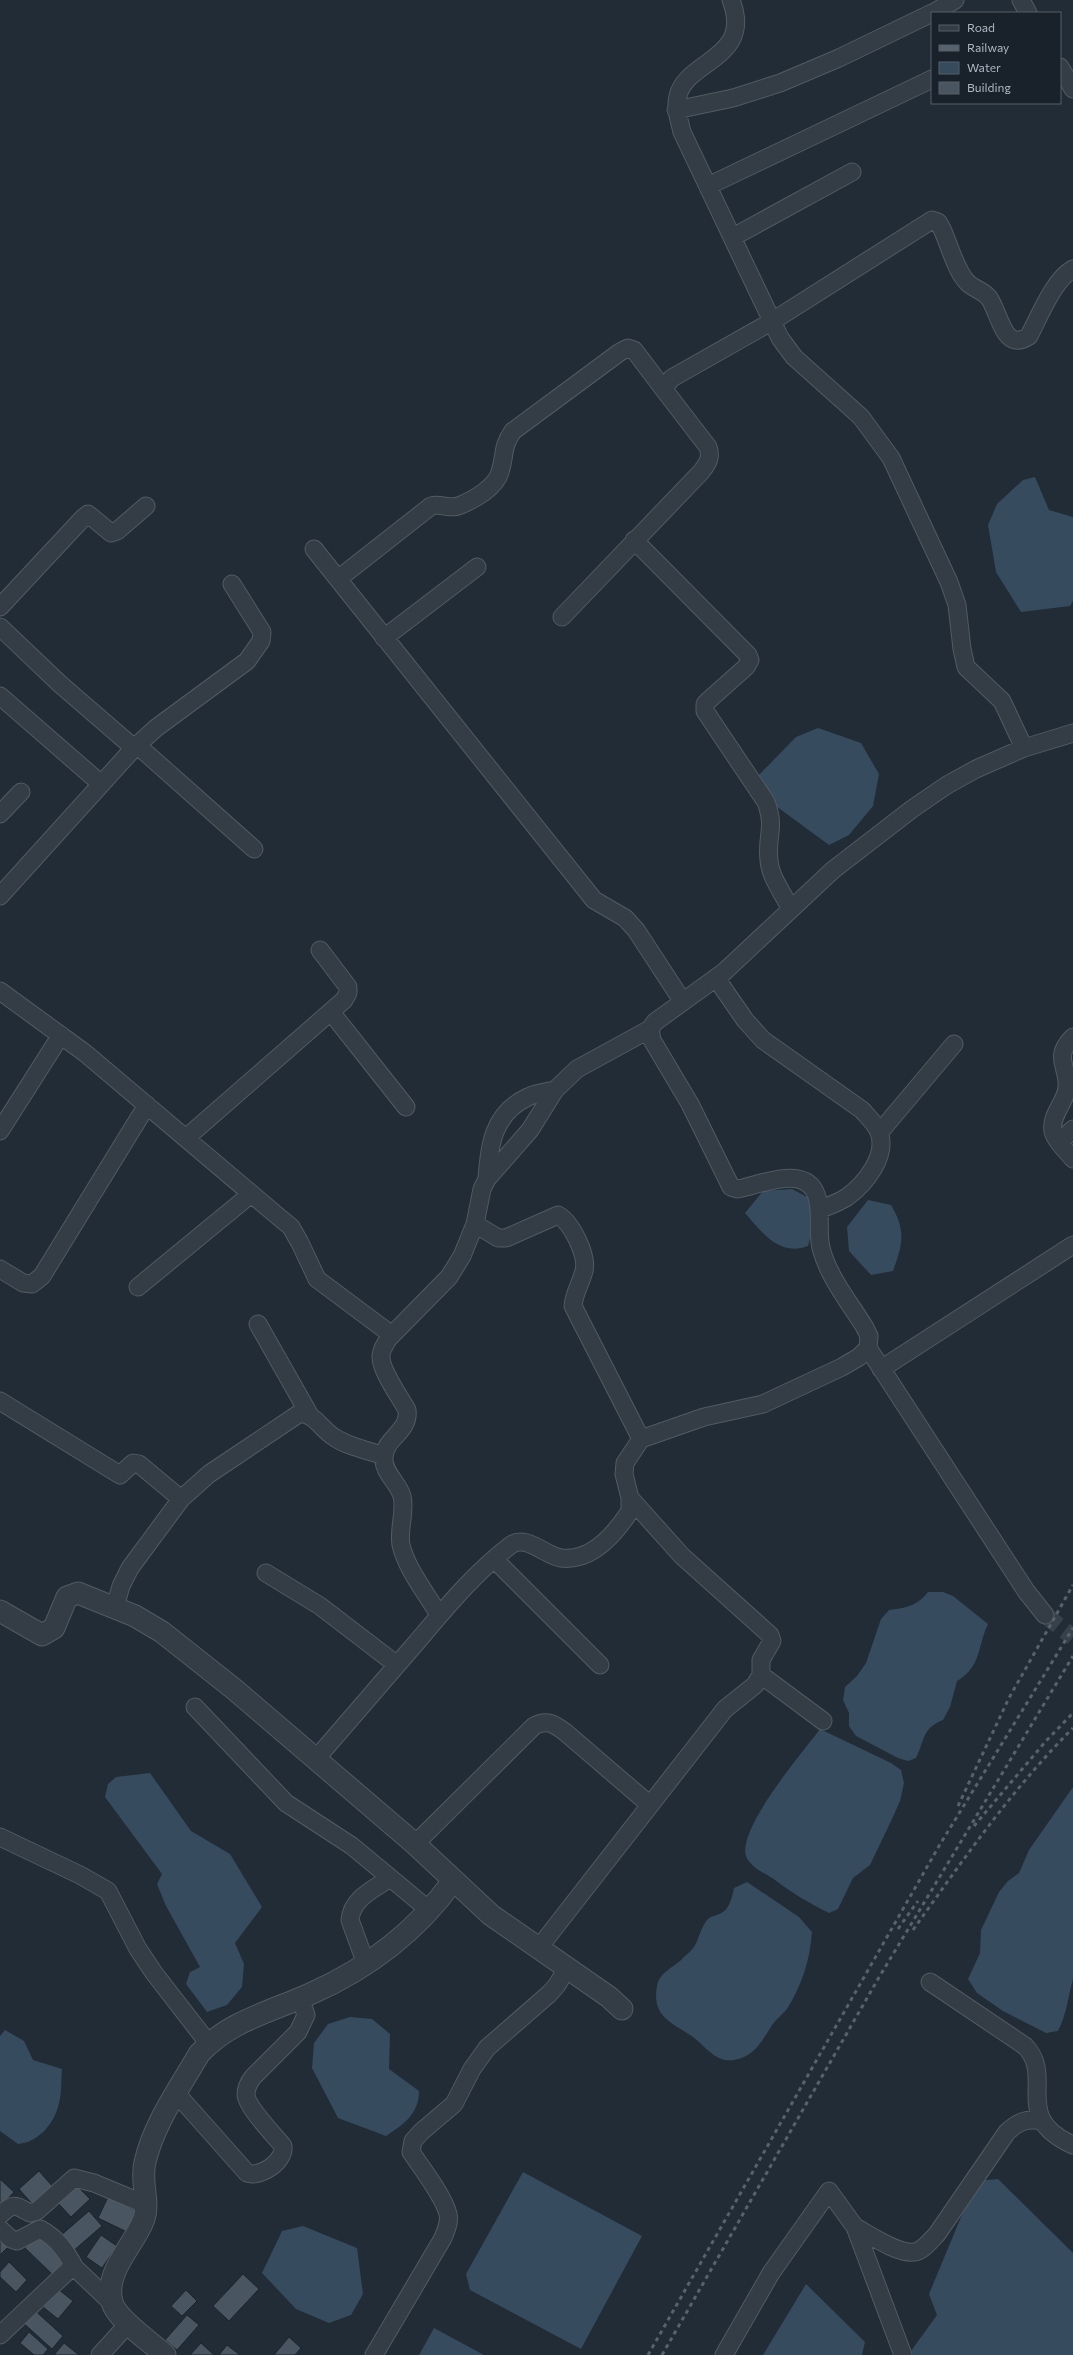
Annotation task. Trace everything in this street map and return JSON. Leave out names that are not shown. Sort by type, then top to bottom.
[{"type":"street","points":[[731,0],[736,22],[730,43],[714,61],[689,77],[678,94],[676,110],[682,132],[733,237],[771,322],[794,357],[861,417],[891,458],[951,587],[957,604],[962,649],[966,667],[1002,701],[1024,748]]},
{"type":"street","points":[[934,12],[955,0]]},
{"type":"street","points":[[1021,0],[1027,12]]},
{"type":"street","points":[[676,110],[733,98],[780,83],[839,58],[931,13]]},
{"type":"street","points":[[1061,69],[1073,89]]},
{"type":"street","points":[[708,186],[931,79]]},
{"type":"street","points":[[733,237],[852,172]]},
{"type":"street","points":[[665,392],[666,385],[672,378],[771,322],[932,220],[938,222],[942,229],[966,282],[988,296],[1007,336],[1014,341],[1022,341],[1029,336],[1060,281],[1067,273],[1073,270]]},
{"type":"street","points":[[338,580],[431,506],[438,504],[452,507],[460,506],[490,487],[497,480],[501,470],[504,446],[513,431],[620,352],[628,348],[634,350],[708,447],[710,454],[708,462],[701,472],[634,540],[562,617]]},
{"type":"street","points":[[0,607],[88,514],[110,534],[117,531],[146,506]]},
{"type":"street","points":[[634,540],[748,655],[750,660],[746,667],[705,704],[705,711],[766,802],[771,816],[772,828],[769,841],[769,862],[790,908]]},
{"type":"street","points":[[314,549],[594,900],[626,918],[636,930],[683,1002]]},
{"type":"street","points":[[384,638],[477,567]]},
{"type":"street","points":[[0,896],[100,783],[135,747],[156,728],[235,671],[255,651],[261,641],[262,632],[232,584]]},
{"type":"street","points":[[0,626],[60,684],[254,850]]},
{"type":"street","points":[[0,696],[100,783]]},
{"type":"street","points":[[439,1615],[408,1563],[401,1546],[400,1533],[404,1506],[402,1495],[384,1465],[384,1456],[388,1447],[404,1427],[408,1418],[407,1410],[383,1367],[380,1357],[382,1348],[392,1335],[449,1277],[462,1256],[475,1224],[482,1190],[487,1179],[530,1130],[555,1090],[577,1069],[650,1029],[655,1022],[716,978],[790,908],[869,840],[930,796],[976,769],[1024,748],[1073,733]]},
{"type":"street","points":[[0,814],[21,792]]},
{"type":"street","points":[[186,1138],[344,1000],[348,993],[348,987],[320,950]]},
{"type":"street","points":[[716,978],[745,1020],[763,1040],[862,1110],[873,1122],[879,1133],[880,1155],[874,1167],[847,1197],[819,1210]]},
{"type":"street","points":[[0,991],[61,1035],[147,1105],[291,1227],[317,1279],[392,1335]]},
{"type":"street","points":[[331,1012],[406,1107]]},
{"type":"street","points":[[650,1029],[652,1040],[690,1104],[731,1187],[738,1190],[785,1178],[797,1178],[808,1184],[817,1195],[821,1247],[825,1262],[864,1326],[869,1336],[868,1348],[1026,1591],[1045,1616]]},
{"type":"street","points":[[0,1131],[61,1035]]},
{"type":"street","points":[[1073,1037],[1064,1049],[1061,1058],[1067,1080],[1067,1089],[1052,1124],[1054,1133],[1073,1159]]},
{"type":"street","points":[[879,1133],[954,1044]]},
{"type":"street","points":[[487,1179],[491,1139],[500,1122],[512,1109],[527,1097],[555,1090]]},
{"type":"street","points":[[0,1269],[23,1283],[32,1284],[42,1276],[147,1105]]},
{"type":"street","points":[[1060,1142],[1073,1129]]},
{"type":"street","points":[[138,1287],[251,1194]]},
{"type":"street","points":[[475,1224],[498,1238],[506,1238],[558,1215],[570,1224],[584,1258],[584,1270],[574,1294],[573,1306],[641,1439]]},
{"type":"street","points":[[881,1369],[1073,1245]]},
{"type":"street","points":[[258,1324],[309,1414],[334,1437],[345,1443],[384,1456]]},
{"type":"street","points":[[315,1760],[439,1615],[494,1559],[513,1544],[524,1542],[561,1558],[581,1557],[598,1548],[624,1520],[630,1511],[630,1498],[624,1474],[625,1462],[641,1439],[704,1417],[746,1409],[778,1399],[859,1357],[868,1348]]},
{"type":"street","points":[[0,1401],[120,1475],[133,1463],[139,1464],[181,1498]]},
{"type":"street","points":[[118,1597],[130,1568],[181,1498],[209,1474],[289,1420],[300,1413],[309,1414]]},
{"type":"street","points":[[538,1949],[724,1709],[755,1685],[761,1675],[761,1660],[772,1641],[770,1635],[682,1556],[630,1498]]},
{"type":"street","points":[[494,1559],[600,1665]]},
{"type":"street","points":[[266,1573],[320,1606],[397,1665]]},
{"type":"street","points":[[0,1611],[42,1635],[54,1628],[67,1597],[78,1593],[118,1597],[135,1616],[162,1632],[234,1689],[315,1760],[415,1844],[441,1896]]},
{"type":"street","points":[[761,1675],[823,1721]]},
{"type":"street","points":[[196,1707],[286,1803],[352,1846],[390,1878],[491,1915],[538,1949],[562,1976],[609,1998],[622,2010]]},
{"type":"street","points":[[415,1844],[534,1726],[542,1721],[553,1723],[565,1732],[650,1805]]},
{"type":"street","points":[[0,1837],[74,1872],[108,1891],[138,1949],[209,2044]]},
{"type":"street","points":[[366,1964],[350,1920],[350,1912],[358,1900],[390,1878]]},
{"type":"street","points":[[112,2303],[110,2289],[114,2273],[144,2219],[147,2205],[143,2187],[144,2164],[150,2143],[199,2054],[209,2044],[234,2025],[300,1998],[352,1973],[366,1964],[412,1929],[441,1896]]},
{"type":"street","points":[[374,2355],[443,2238],[448,2224],[448,2214],[443,2202],[411,2152],[413,2141],[454,2104],[472,2069],[488,2048],[562,1976]]},
{"type":"street","points":[[930,1982],[1025,2046],[1034,2056],[1037,2072],[1036,2100],[1042,2120],[1053,2134],[1073,2145]]},
{"type":"street","points":[[176,2094],[247,2173],[257,2174],[276,2163],[281,2158],[283,2146],[251,2106],[246,2095],[247,2086],[253,2077],[298,2032],[306,2015],[300,1998]]},
{"type":"street","points":[[855,2227],[904,2252],[916,2252],[925,2246],[937,2234],[1007,2132],[1017,2123],[1029,2119],[1042,2120]]},
{"type":"street","points":[[0,2215],[14,2205],[18,2205],[30,2213],[37,2211],[74,2178],[94,2183],[147,2205]]},
{"type":"street","points":[[724,2355],[771,2273],[829,2191],[855,2227],[903,2355]]},
{"type":"street","points":[[0,2229],[11,2239],[17,2241],[40,2229],[46,2233],[62,2246],[75,2268],[112,2303],[118,2313],[166,2355]]},
{"type":"street","points":[[0,2335],[66,2271],[75,2268]]},
{"type":"street","points":[[100,2355],[129,2323]]},
{"type":"water","points":[[1035,477],[1049,510],[1073,517],[1073,601],[1070,606],[1021,612],[996,572],[988,525],[997,504],[1023,480]]},
{"type":"water","points":[[818,728],[861,743],[879,774],[873,806],[849,835],[829,845],[765,798],[756,778],[796,737]]},
{"type":"water","points":[[792,1189],[813,1200],[818,1208],[808,1246],[798,1249],[788,1248],[772,1241],[745,1213],[763,1191]]},
{"type":"water","points":[[868,1200],[891,1205],[899,1222],[901,1230],[901,1245],[893,1271],[871,1275],[849,1251],[847,1227]]},
{"type":"water","points":[[928,1592],[943,1592],[953,1596],[988,1624],[978,1656],[971,1669],[957,1681],[950,1707],[943,1720],[931,1727],[925,1735],[916,1758],[908,1761],[898,1758],[856,1736],[849,1726],[849,1713],[843,1700],[845,1687],[857,1676],[866,1663],[881,1619],[889,1610],[911,1606],[924,1597]]},
{"type":"water","points":[[820,1729],[891,1763],[901,1770],[904,1783],[900,1801],[870,1865],[853,1878],[838,1909],[829,1913],[801,1898],[757,1869],[748,1860],[745,1848],[749,1832],[771,1794]]},
{"type":"water","points":[[150,1773],[191,1831],[230,1854],[262,1907],[235,1943],[244,1964],[242,1987],[227,2005],[207,2012],[186,1984],[190,1972],[200,1967],[166,1906],[157,1884],[162,1874],[105,1797],[108,1784],[116,1777]]},
{"type":"water","points":[[1073,1787],[1073,1979],[1065,2012],[1058,2031],[1046,2033],[1003,2011],[977,1993],[968,1979],[980,1953],[981,1930],[999,1892],[1008,1881],[1019,1873],[1029,1850]]},
{"type":"water","points":[[747,1882],[799,1917],[812,1932],[811,1942],[801,1981],[787,2009],[774,2022],[752,2052],[741,2058],[728,2060],[717,2057],[661,2013],[657,2006],[657,1986],[658,1981],[664,1973],[680,1961],[694,1947],[707,1920],[725,1910],[730,1902],[734,1888]]},
{"type":"water","points":[[350,2017],[372,2019],[390,2034],[389,2069],[419,2091],[416,2106],[409,2118],[386,2136],[338,2118],[312,2068],[314,2043],[328,2024]]},
{"type":"water","points":[[5,2030],[24,2041],[33,2060],[62,2069],[61,2093],[56,2114],[38,2137],[25,2143],[18,2144],[0,2131],[0,2036]]},
{"type":"water","points":[[523,2172],[642,2236],[581,2349],[470,2290],[466,2274]]},
{"type":"water","points":[[998,2179],[1073,2253],[1073,2355],[913,2355],[911,2351],[937,2315],[929,2294],[976,2181]]},
{"type":"water","points":[[303,2226],[357,2248],[363,2294],[351,2315],[329,2323],[296,2309],[262,2273],[282,2231]]},
{"type":"water","points":[[806,2284],[865,2342],[862,2355],[763,2355]]},
{"type":"water","points":[[434,2328],[484,2355],[419,2355]]},
{"type":"building","points":[[39,2171],[54,2188],[34,2206],[19,2189]]},
{"type":"building","points":[[0,2179],[14,2192],[0,2208]]},
{"type":"building","points":[[75,2184],[90,2199],[71,2217],[56,2201]]},
{"type":"building","points":[[108,2197],[137,2211],[127,2232],[98,2218]]},
{"type":"building","points":[[89,2211],[102,2226],[72,2252],[59,2237]]},
{"type":"building","points":[[39,2233],[69,2261],[55,2277],[25,2248]]},
{"type":"building","points":[[101,2235],[117,2246],[102,2268],[86,2257]]},
{"type":"building","points":[[0,2238],[9,2246],[0,2255]]},
{"type":"building","points":[[9,2262],[27,2280],[16,2292],[0,2277],[0,2272]]},
{"type":"building","points":[[243,2274],[259,2289],[229,2321],[213,2306]]},
{"type":"building","points":[[58,2289],[73,2301],[58,2319],[43,2307]]},
{"type":"building","points":[[186,2290],[197,2301],[182,2316],[171,2306]]},
{"type":"building","points":[[31,2307],[63,2336],[52,2349],[20,2320]]},
{"type":"building","points":[[187,2315],[199,2325],[177,2350],[165,2340]]},
{"type":"building","points":[[29,2332],[48,2349],[43,2355],[34,2355],[20,2343]]},
{"type":"building","points":[[289,2337],[301,2348],[295,2355],[274,2355]]},
{"type":"building","points":[[64,2343],[79,2355],[54,2355]]},
{"type":"building","points":[[201,2343],[214,2355],[190,2355]]},
{"type":"building","points":[[227,2345],[240,2355],[219,2355]]},
{"type":"tunnel","points":[[1045,1615],[1073,1637]]},
{"type":"railway","points":[[958,1806],[1009,1698],[1073,1585]]},
{"type":"railway","points":[[648,2355],[939,1846],[1073,1628]]},
{"type":"railway","points":[[662,2355],[878,1979],[1073,1656]]},
{"type":"railway","points":[[974,1826],[1046,1741],[1073,1713]]},
{"type":"railway","points":[[913,1930],[1009,1800],[1029,1775],[1073,1728]]},
{"type":"railway","points":[[898,1929],[918,1901]]}]
